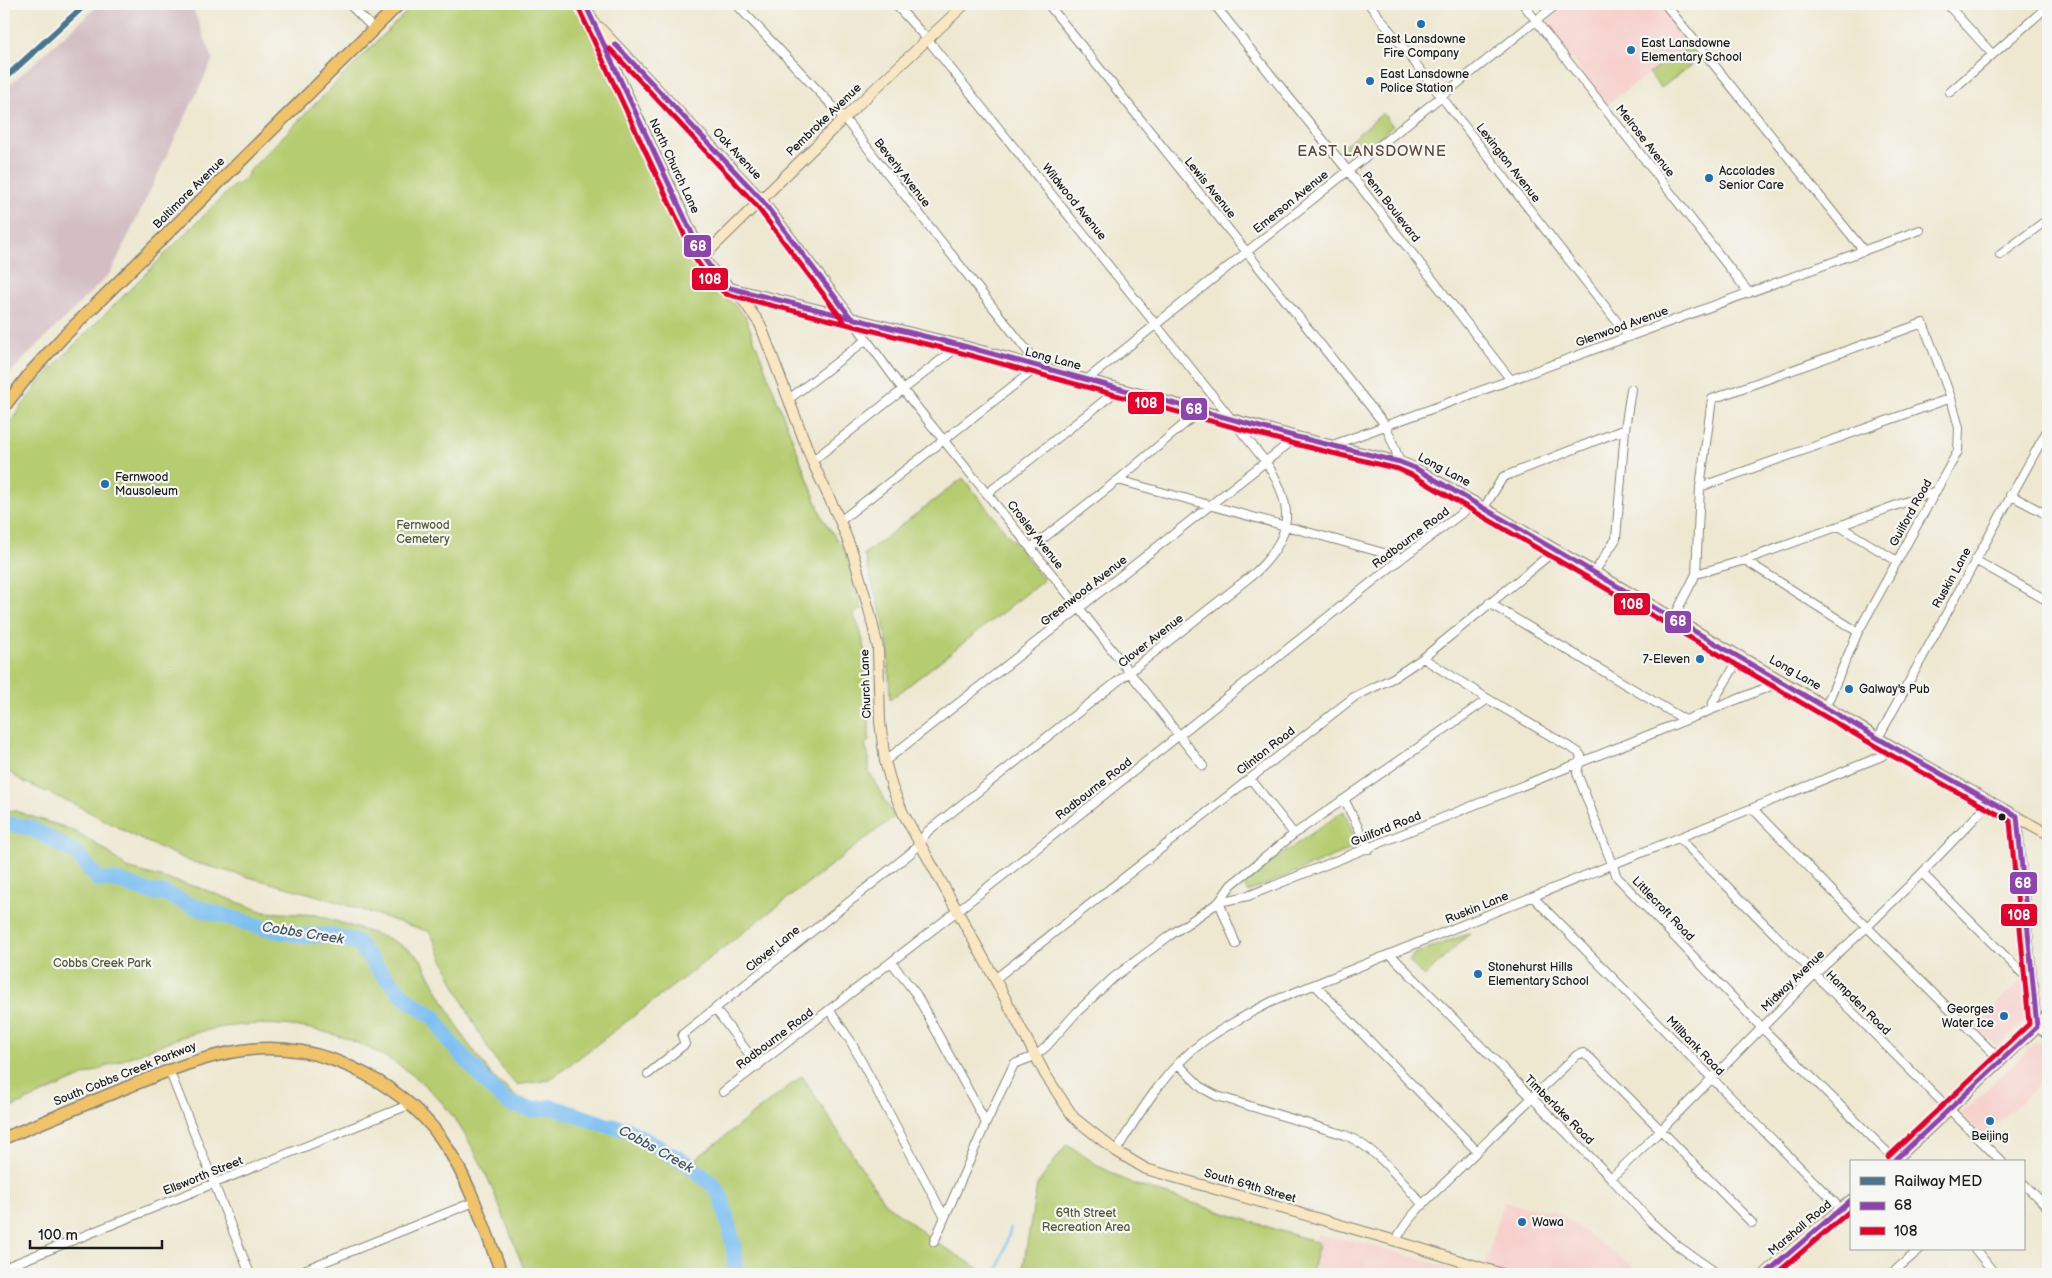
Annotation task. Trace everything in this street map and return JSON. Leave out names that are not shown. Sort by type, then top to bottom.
[{"type":"main road","name":"Baltimore Avenue","points":[[4,407],[31,372],[62,338],[399,4]]},
{"type":"main road","name":"South Cobbs Creek Parkway","points":[[4,1138],[200,1058],[248,1049],[296,1050],[329,1058],[382,1083],[411,1104],[430,1124],[448,1149],[474,1202],[502,1274]]},
{"type":"street","points":[[349,4],[374,29]]},
{"type":"street","name":"North Church Lane","points":[[584,4],[702,257]]},
{"type":"street","name":"Beverly Avenue","points":[[736,4],[844,118],[1029,353],[1036,368]]},
{"type":"street","name":"Wildwood Avenue","points":[[894,4],[928,40],[1232,418]]},
{"type":"street","name":"Pembroke Avenue","points":[[702,257],[844,118],[965,4]]},
{"type":"street","name":"Lewis Avenue","points":[[1048,4],[1386,426],[1400,462]]},
{"type":"street","name":"Penn Boulevard","points":[[1214,4],[1512,380]]},
{"type":"street","name":"Lexington Avenue","points":[[1369,4],[1629,337]]},
{"type":"street","name":"Melrose Avenue","points":[[1523,4],[1749,293]]},
{"type":"street","name":"Emerson Avenue","points":[[1086,381],[1557,4]]},
{"type":"street","points":[[1665,4],[1864,251]]},
{"type":"street","points":[[1947,4],[1992,54]]},
{"type":"street","points":[[1950,92],[2048,6]]},
{"type":"street","name":"Oak Avenue","points":[[592,19],[761,199],[851,318]]},
{"type":"street","points":[[2000,255],[2048,219]]},
{"type":"street","name":"Glenwood Avenue","points":[[1332,445],[1920,230]]},
{"type":"street","name":"Church Lane","points":[[702,257],[716,276],[748,306],[760,324],[812,461],[853,554],[878,648],[880,722],[885,761],[892,787],[904,813],[1035,1056]]},
{"type":"street","name":"Long Lane","points":[[730,288],[960,346],[1297,437],[1400,462],[1416,468],[1485,506],[1553,548],[1741,656],[1893,747],[2048,834]]},
{"type":"street","name":"Crosley Avenue","points":[[851,318],[904,390],[988,493],[1203,766]]},
{"type":"street","name":"Guilford Road","points":[[1700,487],[1712,399],[1923,323],[1951,398],[1959,428],[1958,451],[1858,632],[1826,706]]},
{"type":"street","points":[[789,399],[866,340]]},
{"type":"street","points":[[812,461],[960,346]]},
{"type":"street","points":[[840,521],[1036,368]]},
{"type":"street","points":[[988,493],[1119,389]]},
{"type":"street","points":[[1595,571],[1616,539],[1631,389]]},
{"type":"street","points":[[1674,617],[1696,574],[1700,487],[1951,398]]},
{"type":"street","points":[[1031,548],[1118,480],[1201,410]]},
{"type":"street","points":[[1232,418],[1278,479],[1287,510],[1287,525]]},
{"type":"street","points":[[1485,506],[1503,477],[1626,429]]},
{"type":"street","name":"Ruskin Lane","points":[[1878,738],[2048,429]]},
{"type":"street","name":"Greenwood Avenue","points":[[885,761],[1297,437]]},
{"type":"street","points":[[1118,480],[1402,558]]},
{"type":"street","points":[[1696,574],[1745,560],[1936,491]]},
{"type":"street","points":[[2010,495],[2048,515]]},
{"type":"street","name":"Radbourne Road","points":[[723,1092],[892,963],[1402,558],[1470,507],[1474,501]]},
{"type":"street","name":"Clover Avenue","points":[[920,841],[928,831],[1256,572],[1273,554],[1282,539],[1287,525]]},
{"type":"street","points":[[1839,526],[1897,561]]},
{"type":"street","name":"Clinton Road","points":[[995,979],[1354,697],[1393,678],[1422,658],[1547,557],[1553,548]]},
{"type":"street","points":[[1745,560],[1858,632]]},
{"type":"street","points":[[1975,560],[2048,601]]},
{"type":"street","points":[[1489,602],[1685,720]]},
{"type":"street","points":[[1711,710],[1714,700],[1741,656]]},
{"type":"street","points":[[1422,658],[1578,752],[1581,756],[1580,762]]},
{"type":"street","name":"Guilford Road","points":[[934,1242],[944,1216],[1014,1064],[1035,1056],[1046,1048],[1076,1013],[1113,978],[1169,936],[1219,902],[1248,896],[1369,849],[1783,681]]},
{"type":"street","points":[[1236,944],[1219,902],[1231,885],[1294,834],[1488,699]]},
{"type":"street","name":"Ruskin Lane","points":[[1116,1151],[1146,1103],[1178,1064],[1203,1042],[1271,1002],[1753,809],[1882,756],[1893,747]]},
{"type":"street","name":"Littlecroft Road","points":[[1580,762],[1576,773],[1617,878],[1893,1160]]},
{"type":"street","points":[[1250,778],[1294,834]]},
{"type":"street","points":[[1344,799],[1369,849]]},
{"type":"street","name":"Midway Avenue","points":[[1611,1178],[1814,975],[1922,873],[1991,801]]},
{"type":"street","points":[[1753,809],[1867,927],[2000,1060]]},
{"type":"street","points":[[2017,816],[2034,985],[2036,1027]]},
{"type":"street","name":"Hampden Road","points":[[1679,838],[2000,1160]]},
{"type":"street","name":"Clover Lane","points":[[648,1074],[685,1044],[683,1034],[716,1010],[912,852],[920,841]]},
{"type":"street","points":[[1922,873],[2034,985]]},
{"type":"street","name":"Millbank Road","points":[[1534,898],[1841,1209]]},
{"type":"street","name":"Timberlake Road","points":[[1391,955],[1611,1178],[1651,1222],[1678,1246],[1718,1274]]},
{"type":"street","points":[[892,963],[916,994],[986,1123]]},
{"type":"street","points":[[1314,985],[1477,1151]]},
{"type":"street","points":[[716,1010],[758,1066]]},
{"type":"street","points":[[830,1011],[850,1040],[944,1216]]},
{"type":"street","points":[[1895,1160],[2048,1014]]},
{"type":"street","points":[[2036,1027],[2048,1035]]},
{"type":"street","points":[[1396,1241],[1402,1227],[1423,1205],[1531,1098],[1577,1055],[1583,1053],[1752,1223]]},
{"type":"street","name":"South 69th Street","points":[[1035,1056],[1074,1118],[1116,1151],[1146,1169],[1396,1241],[1502,1274]]},
{"type":"street","points":[[1178,1064],[1202,1088],[1217,1096],[1345,1135],[1362,1142],[1377,1154],[1423,1205]]},
{"type":"street","points":[[168,1070],[250,1274]]},
{"type":"street","name":"Ellsworth Street","points":[[4,1267],[214,1185],[411,1104]]},
{"type":"street","points":[[2024,1183],[2048,1208]]},
{"type":"street","name":"Marshall Road","points":[[1765,1274],[1850,1201]]},
{"type":"street","points":[[294,1274],[474,1202]]},
{"type":"street","points":[[1891,1274],[1919,1250]]},
{"type":"street","points":[[1976,1250],[1995,1274]]},
{"type":"street","points":[[4,1267],[7,1274]]},
{"type":"shaded area","points":[[100,4],[191,4],[213,59],[111,272],[4,379],[4,90]]},
{"type":"shaded area","name":"East Lansdowne Elementary School","points":[[1568,4],[1662,4],[1704,56],[1661,88],[1649,73],[1607,105],[1545,25],[1547,21]]},
{"type":"shaded area","name":"Georges Water Ice","points":[[2024,978],[2030,1016],[1997,1047],[1974,1026]]},
{"type":"shaded area","points":[[2041,1042],[2048,1046],[2048,1076],[1984,1136],[1961,1114],[2035,1043]]},
{"type":"shaded area","points":[[1503,1201],[1524,1207],[1556,1212],[1643,1274],[1483,1274]]},
{"type":"shaded area","points":[[1317,1234],[1368,1244],[1471,1274],[1308,1274]]},
{"type":"green space","name":"Fernwood Cemetery","points":[[414,4],[576,4],[696,261],[709,279],[745,316],[823,519],[844,550],[862,609],[853,614],[864,644],[869,676],[869,741],[865,744],[869,758],[869,772],[894,817],[550,1080],[516,1085],[489,1050],[478,1031],[430,932],[315,895],[189,861],[136,837],[78,806],[22,781],[4,768],[4,430],[42,379],[71,348],[235,184],[238,185],[248,175],[248,172]]},
{"type":"green space","points":[[1694,44],[1704,56],[1661,88],[1649,73]]},
{"type":"green space","points":[[1383,113],[1393,126],[1353,158],[1344,146]]},
{"type":"green space","points":[[963,478],[1044,580],[890,700],[888,648],[883,620],[864,554]]},
{"type":"green space","name":"Cobbs Creek Park","points":[[4,810],[15,811],[73,830],[107,851],[127,868],[200,888],[264,912],[317,915],[387,938],[405,947],[420,958],[464,1038],[493,1077],[521,1101],[535,1106],[575,1110],[645,1133],[675,1148],[692,1162],[802,1076],[884,1202],[937,1243],[988,1274],[526,1274],[484,1171],[463,1132],[443,1104],[425,1085],[405,1069],[383,1056],[351,1041],[307,1028],[261,1024],[238,1025],[192,1034],[116,1062],[4,1111]]},
{"type":"green space","points":[[1344,811],[1358,846],[1248,892],[1242,882]]},
{"type":"green space","points":[[1470,933],[1424,977],[1409,961],[1414,954]]},
{"type":"green space","name":"69th Street Recreation Area","points":[[1067,1144],[1099,1166],[1133,1184],[1319,1243],[1311,1274],[1022,1274],[1037,1185]]},
{"type":"waterway","name":"Cobbs Creek","points":[[4,823],[31,828],[76,853],[98,879],[118,881],[146,891],[166,894],[195,907],[264,928],[304,936],[328,935],[357,942],[379,970],[408,1000],[434,1017],[450,1042],[496,1093],[510,1104],[533,1110],[552,1107],[609,1126],[626,1129],[688,1164],[715,1187],[722,1200],[733,1243],[736,1274]]},
{"type":"waterway","points":[[997,1274],[1011,1227]]},
{"type":"rail line","name":"MED","points":[[4,79],[86,4]]},
{"type":"transit line","name":"68","points":[[585,4],[703,257],[717,276],[730,288],[960,345],[1297,437],[1400,462],[1415,468],[1893,747],[2017,816],[2037,1027],[1895,1160]]},
{"type":"transit line","name":"108","points":[[578,7],[696,260],[711,281],[726,294],[958,352],[1295,444],[1398,469],[1412,475],[1889,754],[2010,821],[2029,1024],[1888,1157]]},
{"type":"transit line","name":"68","points":[[615,44],[761,199],[851,318]]},
{"type":"transit line","name":"108","points":[[610,49],[755,204],[845,323]]},
{"type":"transit line","name":"68","points":[[1765,1274],[1850,1201]]},
{"type":"transit line","name":"108","points":[[1776,1274],[1850,1211]]},
{"type":"place","name":"East Lansdowne Fire Company","points":[[1421,24]]},
{"type":"place","name":"East Lansdowne Elementary School","points":[[1631,50]]},
{"type":"place","name":"East Lansdowne Police Station","points":[[1370,81]]},
{"type":"place","name":"Accolades Senior Care","points":[[1709,178]]},
{"type":"place","name":"Fernwood Mausoleum","points":[[105,484]]},
{"type":"place","name":"7-Eleven","points":[[1700,659]]},
{"type":"place","name":"Galway's Pub","points":[[1849,689]]},
{"type":"place","name":"Stonehurst Hills Elementary School","points":[[1478,974]]},
{"type":"place","name":"Georges Water Ice","points":[[2004,1016]]},
{"type":"place","name":"Beijing","points":[[1990,1121]]},
{"type":"place","name":"Wawa","points":[[1522,1222]]},
{"type":"district","name":"EAST LANSDOWNE","points":[[1372,151]]}]
